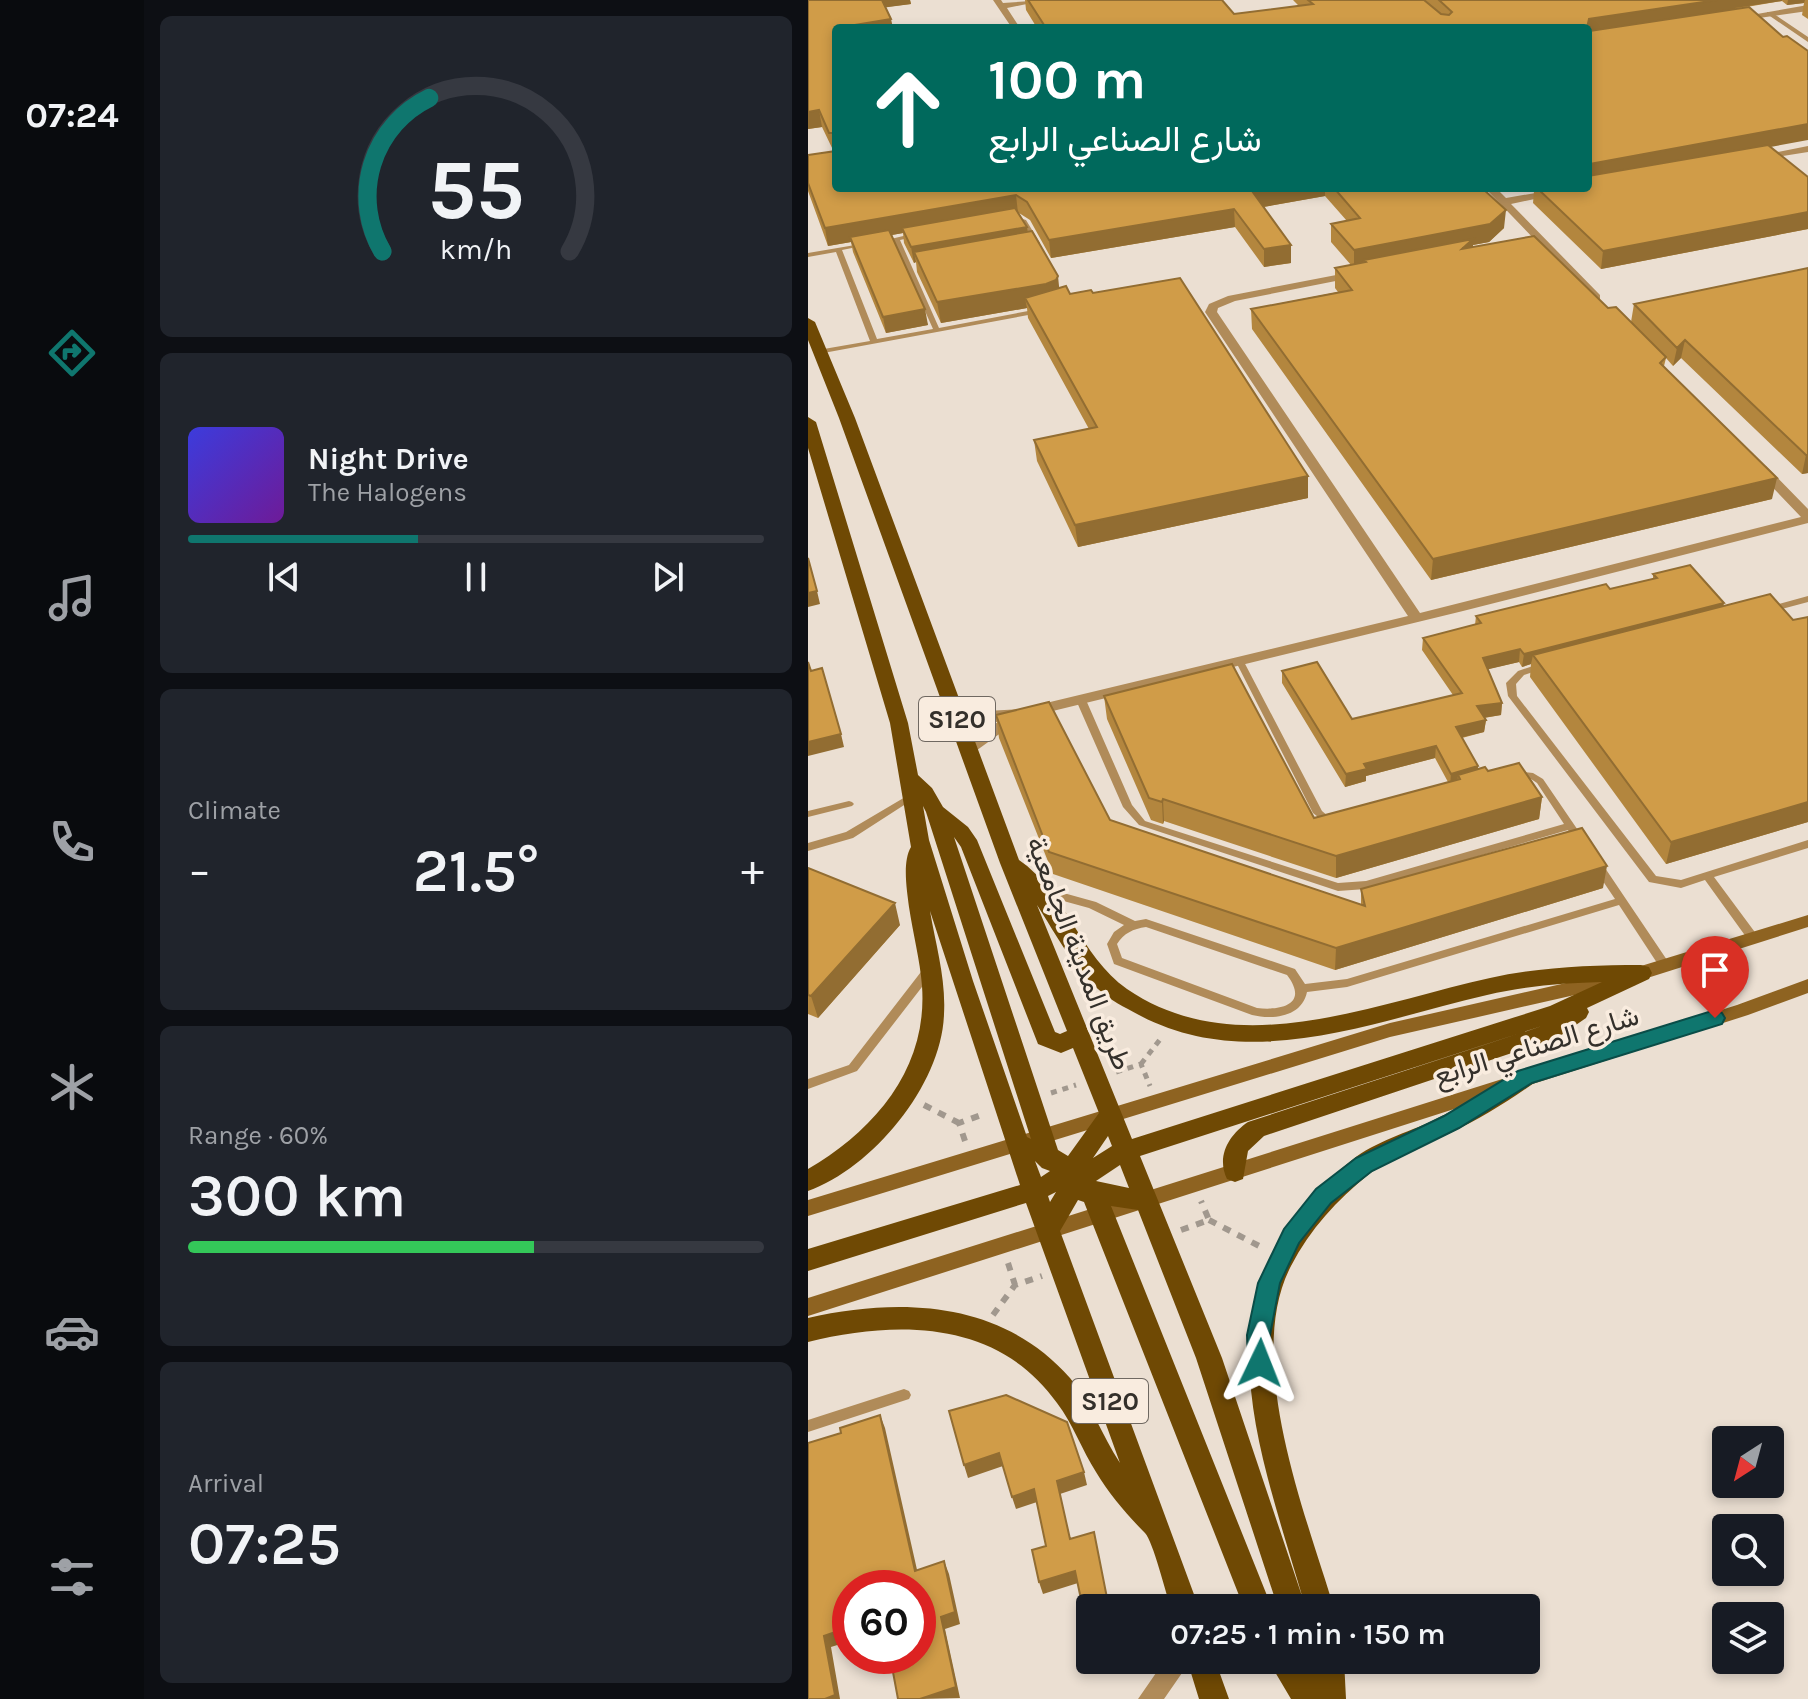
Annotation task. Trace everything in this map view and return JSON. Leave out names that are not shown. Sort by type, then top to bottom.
[{"type":"main road","name":"طريق المدينة الجامعية","points":[[808,322],[1010,863],[1209,1358],[1287,1594]]},
{"type":"main road","name":"S120","points":[[808,422],[814,459],[899,723],[919,840],[962,981],[1048,1231],[1180,1594]]},
{"type":"main road","points":[[911,788],[925,793],[936,812],[1045,1146],[1081,1187],[1252,1594]]},
{"type":"main road","points":[[936,812],[961,832],[970,845],[1046,1038],[1061,1044],[1078,1036]]},
{"type":"main road","points":[[808,1181],[853,1152],[881,1126],[906,1095],[930,1040],[934,1012],[916,895],[919,840]]},
{"type":"main road","points":[[1010,863],[1039,891],[1093,972],[1121,995],[1174,1022],[1238,1036],[1282,1035],[1326,1028],[1491,986],[1589,973],[1641,973]]},
{"type":"main road","name":"شارع الصناعي الرابع","points":[[1045,1146],[1110,1115],[1390,1030],[1641,973],[1808,921]]},
{"type":"main road","points":[[1048,1231],[1054,1215],[1081,1187],[1125,1151],[1593,998],[1641,973]]},
{"type":"main road","name":"شارع الصناعي الرابع","points":[[1145,1201],[1742,1010],[1808,986]]},
{"type":"main road","points":[[1235,1172],[1233,1155],[1241,1140],[1256,1129],[1521,1043],[1549,1032],[1574,1016],[1593,998]]},
{"type":"main road","points":[[1316,1594],[1273,1447],[1261,1391],[1259,1335],[1269,1283],[1291,1236],[1324,1196],[1364,1164],[1452,1122],[1526,1077]]},
{"type":"main road","points":[[808,1307],[1048,1231],[1081,1187],[1110,1115]]},
{"type":"main road","points":[[808,1208],[1018,1144],[1045,1146]]},
{"type":"main road","points":[[808,1260],[1035,1192],[1081,1187],[1145,1201]]},
{"type":"main road","points":[[808,1330],[861,1317],[907,1314],[950,1319],[982,1329],[1029,1356],[1060,1386],[1122,1490],[1159,1530]]},
{"type":"main road","points":[[1206,1674],[1214,1699]]},
{"type":"main road","points":[[1291,1674],[1308,1699]]},
{"type":"main road","points":[[1314,1674],[1322,1699]]},
{"type":"main road","points":[[1330,1674],[1331,1699]]},
{"type":"street","points":[[999,3],[1042,0]]},
{"type":"street","points":[[999,3],[1013,24]]},
{"type":"street","points":[[1724,20],[1808,8]]},
{"type":"street","points":[[1745,160],[1808,149]]},
{"type":"street","points":[[1494,192],[1604,305]]},
{"type":"street","points":[[1503,202],[1559,192]]},
{"type":"street","points":[[1524,241],[1539,239]]},
{"type":"street","points":[[1370,271],[1232,298],[1213,306],[1211,312],[1416,618]]},
{"type":"street","points":[[955,716],[1021,714],[1808,518],[1754,461]]},
{"type":"street","points":[[968,749],[1021,714]]},
{"type":"street","points":[[1150,1699],[1169,1674]]},
{"type":"lane","points":[[1769,13],[1808,40]]},
{"type":"lane","points":[[995,220],[1022,219],[1038,246],[1024,248]]},
{"type":"lane","points":[[808,255],[924,234]]},
{"type":"lane","points":[[896,239],[937,330]]},
{"type":"lane","points":[[838,249],[874,342]]},
{"type":"lane","points":[[909,269],[924,266]]},
{"type":"lane","points":[[821,352],[1051,309]]},
{"type":"lane","points":[[1761,611],[1808,599]]},
{"type":"lane","points":[[1239,660],[1318,813],[1325,820],[1348,822]]},
{"type":"lane","points":[[1560,662],[1521,673],[1511,683],[1513,696],[1653,879],[1671,885],[1808,844]]},
{"type":"lane","points":[[1081,700],[1128,807],[1142,823],[1338,887],[1366,885],[1571,826]]},
{"type":"lane","points":[[1499,779],[1523,773],[1540,781],[1588,851]]},
{"type":"lane","points":[[808,847],[849,835],[911,788]]},
{"type":"lane","points":[[808,814],[849,804]]},
{"type":"lane","points":[[1596,864],[1665,966]]},
{"type":"lane","points":[[1708,876],[1753,938]]},
{"type":"lane","points":[[1039,891],[1092,905],[1134,925],[1156,926],[1291,972],[1300,981],[1297,1004],[1286,1012],[1271,1015],[1127,966],[1113,953],[1112,944],[1124,929],[1134,925]]},
{"type":"lane","points":[[1301,989],[1347,983],[1621,901]]},
{"type":"lane","points":[[808,1084],[853,1068],[929,970]]},
{"type":"lane","points":[[808,1426],[904,1395]]},
{"type":"path","points":[[1141,1064],[1174,1022]]},
{"type":"path","points":[[906,1095],[959,1123]]},
{"type":"path","points":[[1209,1220],[1281,1257]]},
{"type":"path","points":[[982,1329],[1015,1285]]},
{"type":"building","points":[[808,0],[882,0],[891,19],[860,24],[832,24],[832,133],[829,133],[819,110],[808,112]]},
{"type":"building","points":[[1028,0],[1222,0],[1234,14],[1313,4],[1308,0],[1424,0],[1441,14],[1449,15],[1452,12],[1439,0],[1717,0],[1589,19],[1588,24],[1043,24]]},
{"type":"building","points":[[1749,7],[1783,37],[1787,36],[1808,51],[1808,124],[1592,164],[1592,31]]},
{"type":"building","points":[[1768,145],[1808,177],[1808,212],[1603,251],[1541,192],[1592,192],[1592,175]]},
{"type":"building","points":[[832,152],[832,192],[1253,192],[1291,245],[1264,249],[1234,209],[1049,240],[1027,202],[1016,195],[825,228],[808,183],[808,155]]},
{"type":"building","points":[[1337,192],[1486,192],[1506,210],[1490,224],[1354,250],[1331,224],[1360,218]]},
{"type":"building","points":[[1015,208],[1027,227],[911,247],[902,228]]},
{"type":"building","points":[[889,230],[925,309],[883,317],[850,237]]},
{"type":"building","points":[[1032,231],[1058,276],[1046,284],[937,302],[914,252]]},
{"type":"building","points":[[1534,236],[1608,308],[1616,307],[1666,357],[1660,363],[1777,478],[1433,559],[1251,309],[1352,290],[1335,268],[1366,262],[1364,260],[1473,239],[1462,249]]},
{"type":"building","points":[[1808,268],[1806,455],[1685,340],[1677,348],[1634,304]]},
{"type":"building","points":[[1180,278],[1308,476],[1075,525],[1034,440],[1097,427],[1025,298],[1066,286],[1070,294],[1091,290],[1093,293]]},
{"type":"building","points":[[808,558],[817,591],[808,593]]},
{"type":"building","points":[[1690,565],[1724,603],[1524,654],[1520,649],[1483,658],[1502,703],[1477,706],[1486,720],[1456,727],[1478,766],[1451,774],[1436,746],[1364,764],[1367,769],[1346,774],[1282,671],[1317,662],[1352,719],[1462,693],[1423,638],[1481,623],[1476,616],[1606,584],[1610,589],[1657,578],[1653,574]]},
{"type":"building","points":[[1770,594],[1793,620],[1808,617],[1808,802],[1671,842],[1533,655]]},
{"type":"building","points":[[808,662],[811,671],[822,668],[841,734],[808,742]]},
{"type":"building","points":[[1232,664],[1314,818],[1460,779],[1458,775],[1485,767],[1488,771],[1519,763],[1542,797],[1336,856],[1163,799],[1162,802],[1149,798],[1104,696]]},
{"type":"building","points":[[1049,702],[1110,820],[1365,906],[1361,889],[1582,828],[1607,866],[1336,948],[1049,852],[996,715]]},
{"type":"building","points":[[808,868],[895,903],[811,996],[808,995]]},
{"type":"building","points":[[1006,1395],[1067,1422],[1084,1472],[1057,1481],[1070,1539],[1094,1532],[1106,1594],[1080,1594],[1075,1571],[1039,1582],[1032,1550],[1046,1546],[1034,1489],[1012,1497],[999,1453],[964,1465],[949,1411]]},
{"type":"building","points":[[880,1415],[915,1570],[832,1570],[832,1633],[824,1636],[835,1695],[825,1699],[808,1699],[808,1443],[841,1433],[840,1428]]},
{"type":"building","points":[[944,1561],[955,1612],[941,1617],[956,1687],[920,1699],[898,1699],[893,1674],[936,1674],[936,1570],[918,1570]]},
{"type":"route","points":[[1260,1363],[1259,1335],[1269,1283],[1291,1236],[1324,1196],[1364,1164],[1452,1122],[1526,1077],[1715,1018]]}]
